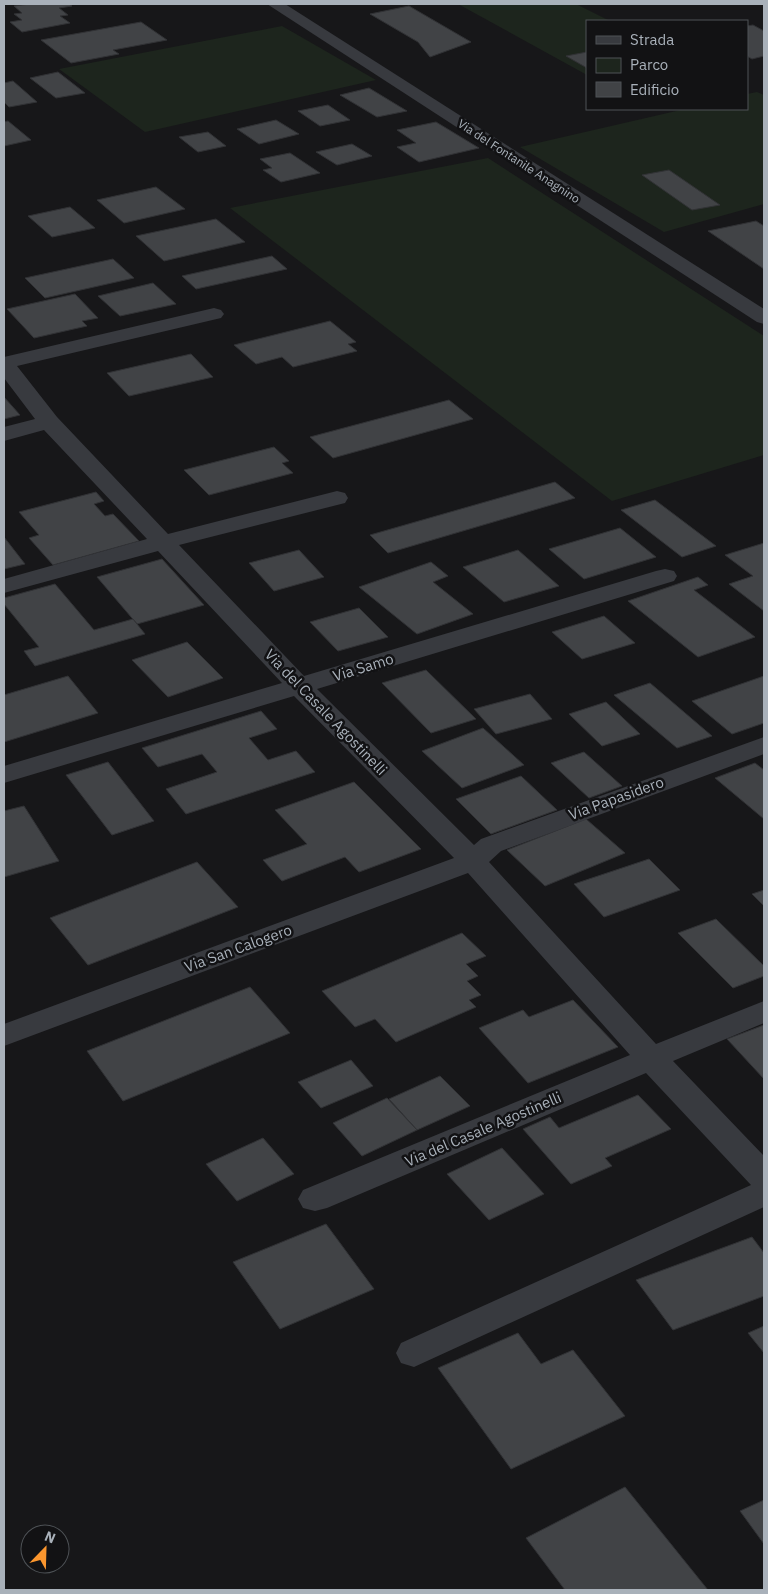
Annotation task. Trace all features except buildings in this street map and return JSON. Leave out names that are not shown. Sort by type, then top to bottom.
[{"type":"street","name":"Via del Fontanile Anagnino","points":[[275,4],[764,318]]},
{"type":"street","points":[[4,363],[214,314]]},
{"type":"street","name":"Via del Casale Agostinelli","points":[[4,363],[49,422],[299,686],[472,861],[651,1058],[764,1176]]},
{"type":"street","points":[[4,434],[49,422]]},
{"type":"street","points":[[4,586],[164,542],[337,498]]},
{"type":"street","name":"Via Samo","points":[[4,775],[665,576]]},
{"type":"street","name":"Via Papasidero","points":[[472,861],[491,845],[764,745]]},
{"type":"street","name":"Via San Calogero","points":[[4,1035],[472,861]]},
{"type":"street","name":"Via del Casale Agostinelli","points":[[315,1199],[764,1010]]},
{"type":"street","points":[[414,1353],[764,1193]]},
{"type":"green space","points":[[458,4],[576,4],[608,20],[586,20],[586,74]]},
{"type":"green space","points":[[282,26],[376,80],[145,132],[59,69]]},
{"type":"green space","points":[[757,92],[764,95],[764,204],[664,232],[520,147],[681,110],[748,110],[748,94]]},
{"type":"green space","points":[[488,158],[764,336],[764,455],[612,501],[230,208]]}]
